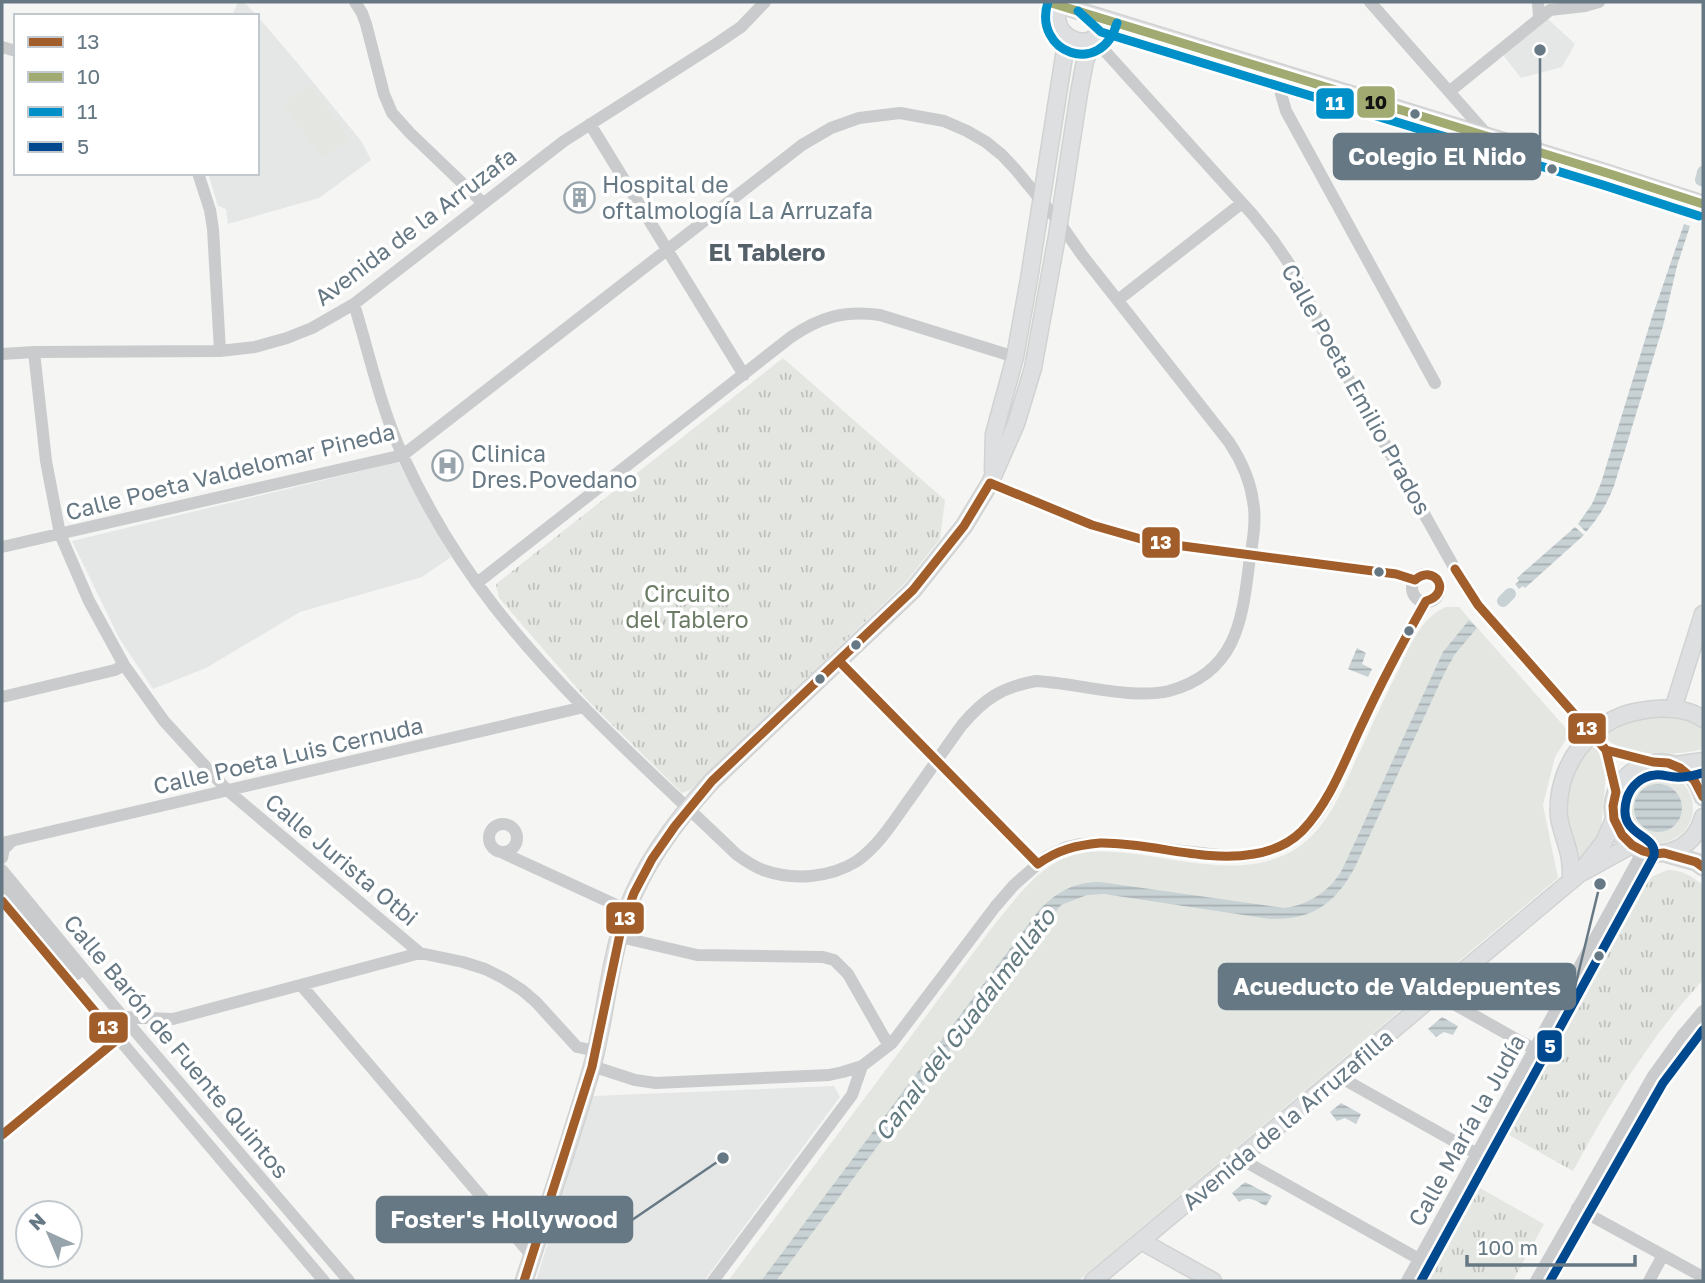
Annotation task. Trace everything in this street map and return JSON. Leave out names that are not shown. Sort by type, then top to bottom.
[{"type":"main road","points":[[1094,39],[1079,43],[1067,37],[1060,28],[1056,3],[1703,204]]},
{"type":"main road","points":[[524,1281],[594,1059],[620,937],[637,888],[688,807],[913,590],[964,526],[990,483],[1016,424],[1033,368],[1085,61],[1105,20]]},
{"type":"main road","points":[[990,483],[994,434],[1015,358],[1067,37]]},
{"type":"main road","points":[[1673,709],[1703,614]]},
{"type":"main road","points":[[1574,878],[1559,814],[1561,788],[1574,754],[1592,733],[1631,713],[1673,709],[1702,711]]},
{"type":"main road","points":[[1703,761],[1676,765],[1655,762],[1642,765],[1622,781],[1613,806],[1614,819],[1622,835],[1637,848],[1696,862],[1703,867]]},
{"type":"main road","points":[[1676,765],[1689,773],[1698,784],[1703,797]]},
{"type":"main road","name":"Avenida de la Arruzafilla","points":[[1093,1281],[1574,878],[1604,842],[1614,819]]},
{"type":"main road","points":[[1664,853],[1679,849],[1703,827]]},
{"type":"main road","name":"Avenida de la Arruzafilla","points":[[1574,878],[1637,848]]},
{"type":"main road","points":[[1141,1241],[1188,1275],[1213,1281]]},
{"type":"street","points":[[355,2],[366,24],[384,94],[392,113],[483,203]]},
{"type":"street","name":"Avenida de la Arruzafa","points":[[2,354],[220,351],[255,347],[313,328],[354,304],[563,142],[716,44],[746,22],[765,2]]},
{"type":"street","points":[[1087,2],[1105,20]]},
{"type":"street","points":[[1370,2],[1490,138]]},
{"type":"street","points":[[1538,2],[1539,17]]},
{"type":"street","points":[[1450,91],[1549,9],[1599,2]]},
{"type":"street","name":"Calle Poeta Emilio Prados","points":[[1094,39],[1273,240],[1290,265],[1343,369],[1455,569],[1478,604],[1606,750]]},
{"type":"street","points":[[1286,75],[1281,94],[1282,103],[1435,383]]},
{"type":"street","name":"Calle Poeta Valdelomar Pineda","points":[[2,547],[402,455],[802,145],[831,128],[859,118],[900,113],[944,121],[986,142],[1002,155],[1059,222],[1229,442],[1249,483],[1255,517],[1242,618],[1235,638],[1210,670],[1191,682],[1170,690],[1150,694],[1133,693],[1036,681],[1004,690],[974,711],[876,844],[858,860],[838,870],[816,876],[780,875],[765,871],[751,865],[736,853],[584,707],[516,633],[477,583],[444,534],[402,455],[380,393],[354,304]]},
{"type":"street","points":[[590,124],[744,375]]},
{"type":"street","points":[[199,175],[213,229],[220,351]]},
{"type":"street","points":[[1118,300],[1242,203]]},
{"type":"street","points":[[477,583],[802,330],[824,319],[844,314],[890,317],[1015,358]]},
{"type":"street","name":"Calle Jurista Otbi","points":[[34,352],[46,461],[60,534],[89,601],[124,665],[181,742],[227,790],[420,953]]},
{"type":"street","points":[[990,483],[1082,521],[1117,532],[1175,545],[1396,574],[1415,580]]},
{"type":"street","points":[[1437,580],[1455,569]]},
{"type":"street","points":[[1428,574],[1437,580],[1440,588],[1437,596],[1430,601],[1422,601],[1415,595],[1413,587],[1420,575],[1428,574]]},
{"type":"street","points":[[123,1017],[173,1019],[420,953],[463,962],[503,978],[536,1002],[577,1047],[635,1080],[656,1083],[829,1075],[844,1072],[862,1066],[892,1043],[995,907],[1014,885],[1046,857],[1067,847],[1087,843],[1110,843],[1237,857],[1268,852],[1294,839],[1313,820],[1328,797],[1388,669],[1426,601]]},
{"type":"street","points":[[839,661],[1038,864]]},
{"type":"street","points":[[2,697],[115,670],[124,665]]},
{"type":"street","name":"Calle Poeta Luis Cernuda","points":[[6,843],[584,707]]},
{"type":"street","points":[[1616,792],[1606,750],[1655,762]]},
{"type":"street","points":[[2,858],[6,843]]},
{"type":"street","name":"Calle María la Judía","points":[[1407,1281],[1534,1049],[1637,848]]},
{"type":"street","points":[[503,853],[628,910]]},
{"type":"street","name":"Calle Barón de Fuente Quintos","points":[[2,870],[123,1017],[348,1281]]},
{"type":"street","name":"Calle Barón de Fuente Quintos","points":[[2,886],[338,1281]]},
{"type":"street","name":"Calle Barón de Fuente Quintos","points":[[2,901],[324,1281]]},
{"type":"street","points":[[620,937],[697,955],[823,957],[834,960],[848,974],[885,1039],[892,1043]]},
{"type":"street","points":[[301,985],[532,1256]]},
{"type":"street","points":[[1436,993],[1534,1049]]},
{"type":"street","points":[[1536,1281],[1653,1076],[1703,1010]]},
{"type":"street","points":[[2,1135],[118,1040]]},
{"type":"street","points":[[713,1281],[852,1095],[862,1066]]},
{"type":"street","points":[[1338,1076],[1477,1154]]},
{"type":"street","points":[[1239,1158],[1419,1259]]},
{"type":"street","points":[[1577,1208],[1703,1277]]},
{"type":"street","points":[[1649,1281],[1663,1255]]},
{"type":"shaded area","points":[[238,2],[244,2],[255,14],[233,14]]},
{"type":"shaded area","points":[[259,18],[362,142],[371,160],[319,198],[228,224],[226,209],[218,206],[209,175],[259,175]]},
{"type":"shaded area","points":[[1548,19],[1575,44],[1562,67],[1521,78],[1503,55]]},
{"type":"shaded area","points":[[398,462],[451,557],[422,577],[300,612],[206,668],[153,689],[119,638],[72,541]]},
{"type":"shaded area","points":[[834,1086],[840,1097],[704,1281],[536,1281],[593,1096]]},
{"type":"green space","points":[[310,84],[350,139],[322,158],[283,104]]},
{"type":"green space","name":"Circuito del Tablero","points":[[783,358],[945,500],[940,539],[906,582],[690,790],[682,793],[589,702],[499,598],[496,584]]},
{"type":"green space","points":[[1446,607],[1459,607],[1570,733],[1555,757],[1543,805],[1558,878],[1078,1281],[728,1281],[994,925],[1031,882],[1058,861],[1086,852],[1116,852],[1197,863],[1239,865],[1259,863],[1297,848],[1319,828],[1335,804],[1417,633],[1430,617]]},
{"type":"green space","points":[[1655,715],[1678,717],[1703,726],[1703,749],[1653,754],[1614,745],[1606,738],[1609,731],[1631,719]]},
{"type":"green space","points":[[1593,747],[1598,750],[1606,773],[1601,829],[1586,855],[1576,862],[1564,812],[1568,784],[1583,754]]},
{"type":"green space","points":[[1658,773],[1683,783],[1693,808],[1683,833],[1658,843],[1633,833],[1623,808],[1633,783]]},
{"type":"green space","points":[[1668,870],[1687,874],[1703,885],[1703,980],[1666,1024],[1632,1071],[1573,1171],[1509,1135],[1648,882],[1653,876]]},
{"type":"green space","points":[[1480,1188],[1544,1224],[1513,1281],[1429,1281]]},
{"type":"water","points":[[1684,224],[1690,226],[1677,266],[1663,326],[1614,486],[1609,499],[1586,532],[1578,524],[1592,504],[1601,483]]},
{"type":"water","points":[[1575,527],[1584,535],[1525,588],[1523,586],[1519,589],[1515,584],[1519,581],[1517,578]]},
{"type":"water","points":[[1469,620],[1477,628],[1455,654],[1445,672],[1356,865],[1332,899],[1311,912],[1286,919],[1270,919],[1104,894],[1087,895],[1061,905],[776,1281],[761,1281],[1039,910],[1059,893],[1074,886],[1100,882],[1285,908],[1302,904],[1325,890],[1342,870],[1443,652]]},
{"type":"water","points":[[1357,648],[1366,653],[1362,664],[1372,669],[1368,677],[1348,669]]},
{"type":"water","points":[[1658,784],[1675,791],[1682,808],[1675,825],[1658,832],[1641,825],[1634,808],[1641,791]]},
{"type":"water","points":[[1442,1017],[1458,1026],[1453,1035],[1444,1032],[1436,1037],[1428,1029]]},
{"type":"water","points":[[1341,1103],[1361,1114],[1356,1124],[1345,1118],[1337,1121],[1330,1112]]},
{"type":"water","points":[[1245,1182],[1272,1196],[1266,1206],[1249,1199],[1239,1202],[1232,1193]]},
{"type":"waterway","name":"Canal del Guadalmellato","points":[[1701,180],[1703,172]]},
{"type":"waterway","name":"Canal del Guadalmellato","points":[[1503,601],[1510,594]]},
{"type":"transit line","name":"10","points":[[1048,2],[1703,204]]},
{"type":"transit line","name":"11","points":[[1048,2],[1046,20],[1050,34],[1059,45],[1070,52],[1084,54],[1097,50],[1109,40],[1117,23]]},
{"type":"transit line","name":"11","points":[[1078,11],[1101,32],[1699,216]]},
{"type":"transit line","name":"13","points":[[524,1281],[592,1067],[621,929],[634,893],[652,859],[712,781],[913,590],[964,526],[990,483],[1092,525],[1141,539],[1396,574],[1415,580],[1429,575],[1434,577],[1440,586],[1434,597],[1426,601],[1371,705],[1337,778],[1312,819],[1292,840],[1274,849],[1254,854],[1216,856],[1100,843],[1068,849],[1038,864],[839,661]]},
{"type":"transit line","name":"13","points":[[1455,569],[1478,605],[1606,750],[1616,792],[1614,819],[1622,835],[1643,851],[1664,853],[1696,862],[1703,867]]},
{"type":"transit line","name":"13","points":[[1606,750],[1680,768],[1694,780],[1703,797]]},
{"type":"transit line","name":"5","points":[[1421,1281],[1654,856],[1650,842],[1631,828],[1627,821],[1625,811],[1629,794],[1634,786],[1646,777],[1683,777],[1703,773]]},
{"type":"transit line","name":"13","points":[[2,901],[118,1039],[2,1135]]},
{"type":"transit line","name":"5","points":[[1550,1281],[1663,1083],[1703,1030]]},
{"type":"place","name":"Colegio El Nido","points":[[1540,50]]},
{"type":"place","name":"Hospital de oftalmología La Arruzafa","points":[[579,197]]},
{"type":"place","name":"Clinica Dres.Povedano","points":[[448,466]]},
{"type":"place","name":"Acueducto de Valdepuentes","points":[[1600,884]]},
{"type":"place","name":"Foster's Hollywood","points":[[723,1158]]},
{"type":"district","name":"El Tablero","points":[[767,251]]}]
